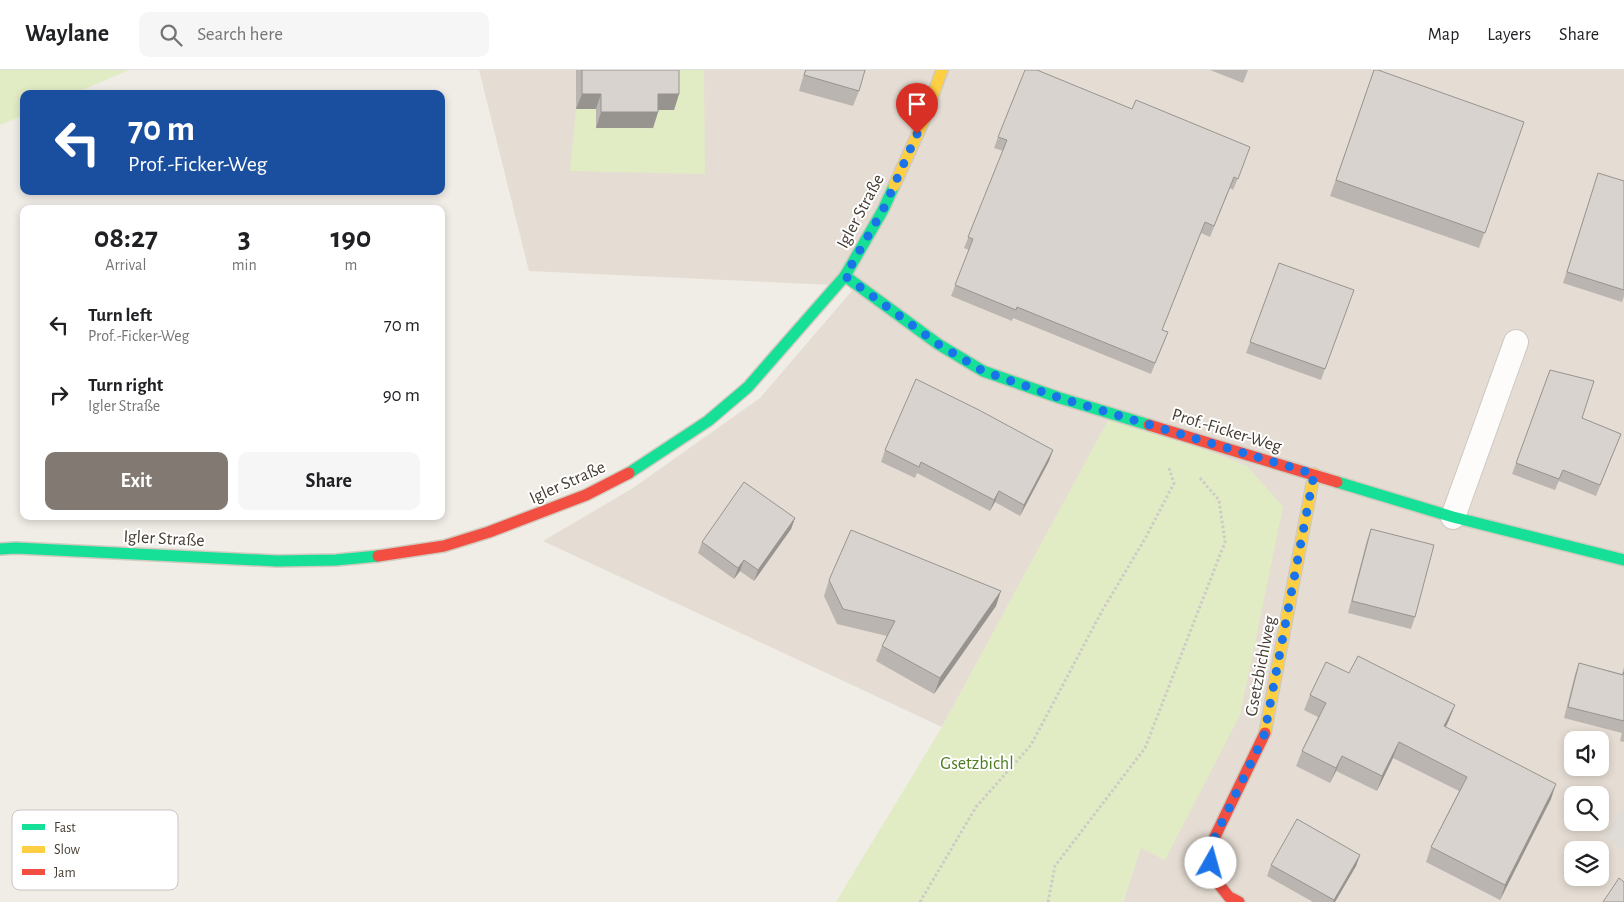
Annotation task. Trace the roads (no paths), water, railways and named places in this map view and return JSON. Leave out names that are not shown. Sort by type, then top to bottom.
[{"type":"street","name":"Igler Straße","points":[[0,549],[16,548],[277,561],[336,560],[398,554],[444,546],[489,532],[586,495],[624,476],[708,421],[748,387],[845,276],[883,210],[924,120],[942,70]]},
{"type":"street","name":"Prof.-Ficker-Weg","points":[[845,276],[938,344],[983,371],[1060,398],[1453,517],[1624,560]]},
{"type":"street","name":"Gsetzbichlweg","points":[[1239,902],[1230,897],[1213,877],[1209,849],[1264,736],[1314,474]]},
{"type":"lane","points":[[1453,517],[1516,342]]},
{"type":"park label","name":"Gsetzbichl","points":[[977,763]]}]
